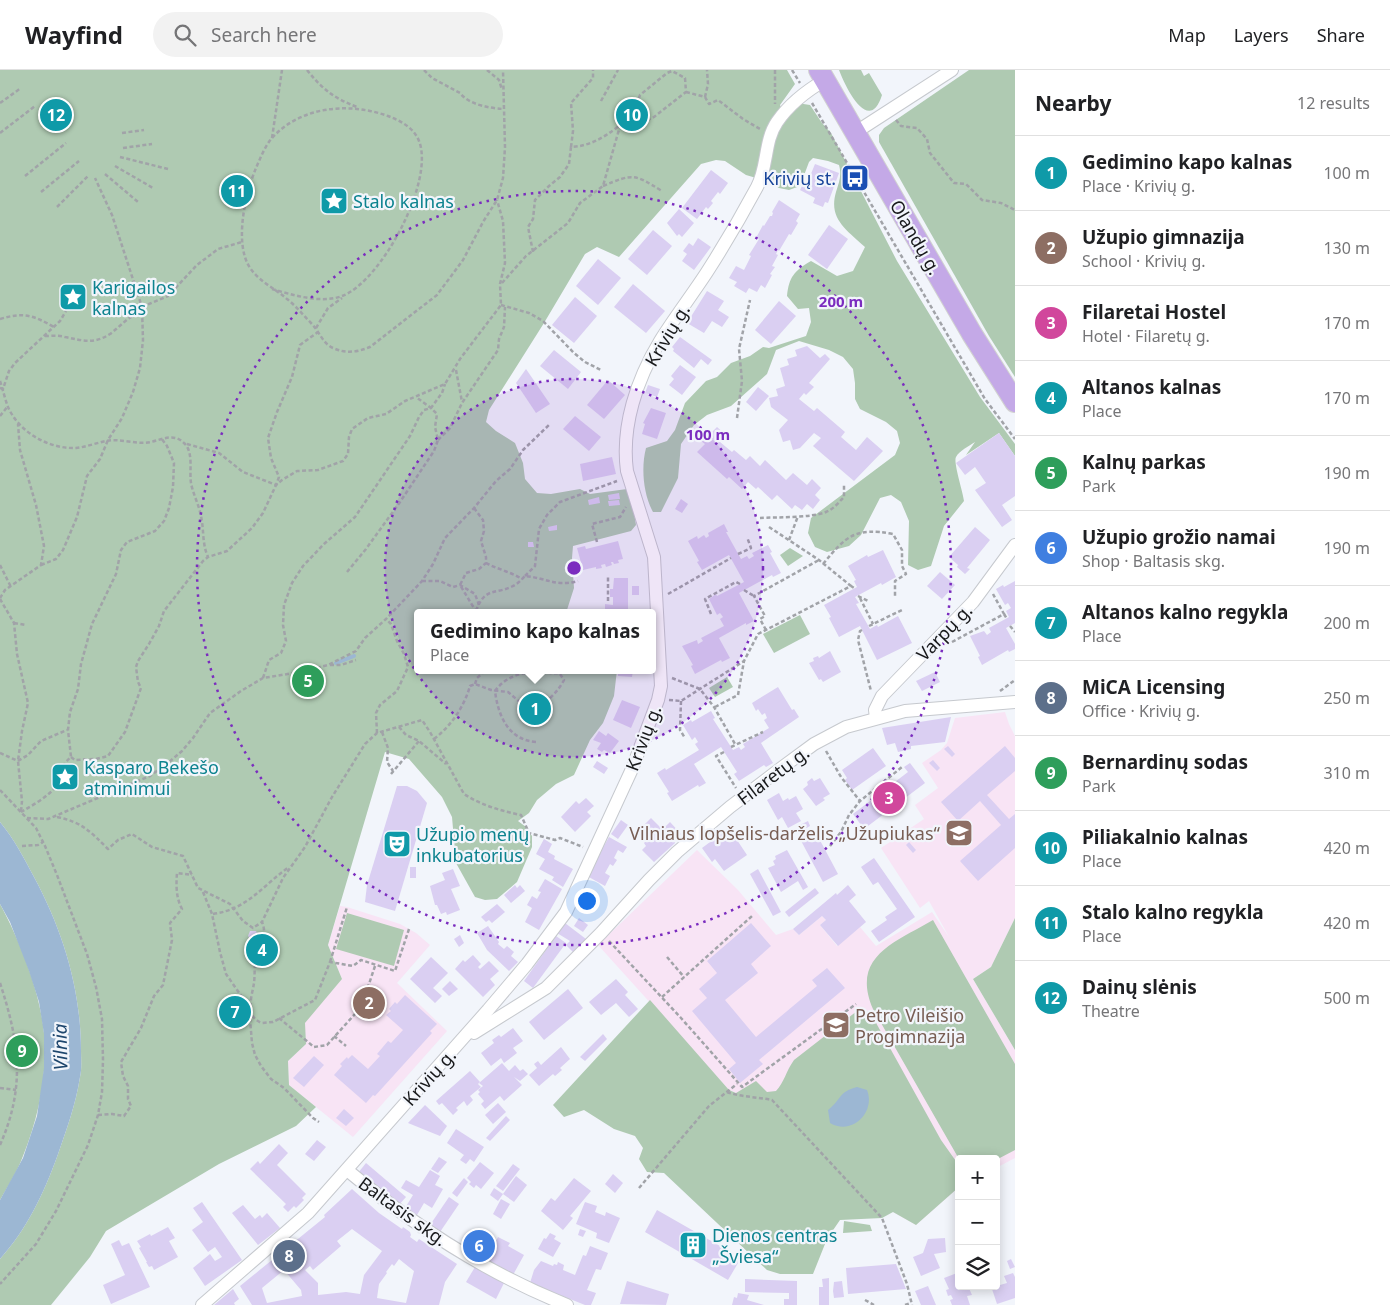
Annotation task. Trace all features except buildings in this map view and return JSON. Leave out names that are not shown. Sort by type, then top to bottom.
[{"type":"main road","name":"Olandų g.","points":[[822,75],[972,334],[1015,402]]},
{"type":"street","points":[[856,132],[952,70]]},
{"type":"street","name":"Krivių g.","points":[[202,1305],[308,1213],[463,1039],[509,985],[566,912],[632,769],[659,693],[661,673],[654,557],[636,501],[625,458],[627,424],[642,379],[660,341],[707,272],[758,184],[770,135],[776,123],[790,105],[822,75]]},
{"type":"street","name":"Varpų g.","points":[[877,703],[889,688],[973,602],[1015,545]]},
{"type":"street","name":"Filaretų g.","points":[[463,1039],[546,988],[677,852],[742,797],[820,741],[846,727],[905,711],[1015,702]]},
{"type":"street","points":[[876,718],[875,710],[877,703]]},
{"type":"street","points":[[509,985],[526,1000]]},
{"type":"street","name":"Baltasis skg.","points":[[347,1170],[387,1204],[419,1227],[518,1284],[567,1305]]},
{"type":"path","points":[[272,139],[282,70]]},
{"type":"path","points":[[71,757],[75,760],[108,756],[125,732],[141,688],[138,682],[136,667],[150,644],[164,612],[203,561],[208,557],[227,551],[252,528],[263,513],[279,478],[270,458],[268,438],[276,412],[292,377],[300,345],[317,330],[328,308],[367,276],[392,244],[417,191],[422,170],[422,151],[419,140],[411,130],[400,120],[338,100],[327,93],[307,70]]},
{"type":"path","points":[[424,70],[432,78],[460,93],[473,103],[503,109]]},
{"type":"path","points":[[487,70],[499,80],[503,94]]},
{"type":"path","points":[[359,108],[333,108],[308,114],[289,125],[272,139],[265,149],[252,180],[244,212],[242,242],[246,260],[251,270],[272,289],[286,297],[332,348],[344,352],[358,352],[370,347],[437,295],[463,260],[497,200],[503,178],[505,146],[503,70]]},
{"type":"path","points":[[533,252],[528,227],[533,219],[535,200],[560,177],[569,164],[573,130],[571,104],[593,78],[593,70]]},
{"type":"path","points":[[601,100],[618,70]]},
{"type":"path","points":[[707,70],[708,84],[705,97],[708,104],[718,100],[743,119],[770,135]]},
{"type":"path","points":[[774,70],[776,123]]},
{"type":"path","points":[[667,71],[672,71],[685,78],[686,92],[654,117],[646,121],[638,117],[635,109],[640,95],[667,71]]},
{"type":"path","points":[[0,103],[21,88]]},
{"type":"path","points":[[686,92],[705,97]]},
{"type":"path","points":[[804,92],[985,399],[1015,439]]},
{"type":"path","points":[[0,133],[35,106]]},
{"type":"path","points":[[888,110],[901,126],[918,128],[927,139],[930,153],[954,183],[966,184],[982,200],[1001,203],[1015,210]]},
{"type":"path","points":[[571,147],[585,146],[638,117]]},
{"type":"path","points":[[603,186],[620,126]]},
{"type":"path","points":[[122,133],[144,130]]},
{"type":"path","points":[[25,176],[66,143]]},
{"type":"path","points":[[123,148],[152,144]]},
{"type":"path","points":[[120,157],[168,169]]},
{"type":"path","points":[[41,192],[79,161]]},
{"type":"path","points":[[115,166],[153,188]]},
{"type":"path","points":[[105,174],[138,202]]},
{"type":"path","points":[[56,207],[89,176]]},
{"type":"path","points":[[500,284],[526,256],[568,223],[580,203],[603,186],[625,177],[640,178],[662,191]]},
{"type":"path","points":[[21,812],[22,801],[18,760],[28,703],[17,654],[14,623],[0,599],[5,590],[41,565],[56,558],[63,550],[77,517],[87,476],[100,459],[108,440],[122,418],[136,384],[140,368],[143,340],[142,307],[112,215],[95,178]]},
{"type":"path","points":[[263,678],[269,660],[281,654],[286,641],[283,625],[284,605],[292,583],[303,566],[355,516],[410,436],[419,417],[424,410],[431,408],[442,393],[445,384],[460,360],[501,306],[500,284],[504,264],[503,221],[497,200]]},
{"type":"path","points":[[142,307],[168,296],[197,265],[218,249],[242,242]]},
{"type":"path","points":[[272,289],[326,300],[345,295]]},
{"type":"path","points":[[737,418],[742,381],[739,349],[750,300]]},
{"type":"path","points":[[501,306],[529,313],[544,321],[574,353],[585,362],[601,370]]},
{"type":"path","points":[[347,572],[400,502],[434,451],[438,440],[450,428],[462,403],[498,350],[499,339],[504,327],[505,307]]},
{"type":"path","points":[[1,388],[15,363],[54,327],[66,311]]},
{"type":"path","points":[[45,336],[66,337],[81,341],[98,340],[135,314],[142,312]]},
{"type":"path","points":[[0,319],[17,314],[38,318],[54,327]]},
{"type":"path","points":[[456,369],[462,403]]},
{"type":"path","points":[[0,382],[8,406],[18,424],[35,437],[49,443],[75,448],[108,440],[142,443],[172,437],[186,444],[219,453],[243,472],[276,486]]},
{"type":"path","points":[[276,486],[297,471],[318,470],[343,461],[348,454],[349,437],[352,429],[368,418],[386,414],[405,401],[445,384]]},
{"type":"path","points":[[416,397],[437,414],[435,427],[438,440]]},
{"type":"path","points":[[0,416],[8,406]]},
{"type":"path","points":[[18,424],[20,450],[36,505],[44,546],[41,565]]},
{"type":"path","points":[[27,818],[48,819],[150,776],[182,751],[210,713],[241,691],[263,678],[295,674],[328,665],[356,651],[365,638],[422,581],[433,564],[445,538],[474,508],[496,481],[510,470],[523,450],[549,424]]},
{"type":"path","points":[[71,757],[68,730],[70,712],[78,688],[81,664],[92,624],[116,574],[122,550],[127,542],[155,531],[164,521],[173,486],[174,462],[161,438]]},
{"type":"path","points":[[186,444],[190,456],[191,484],[201,514],[204,531],[204,549],[208,557]]},
{"type":"path","points":[[478,609],[482,600],[494,591],[514,586],[534,566],[539,529],[547,516],[560,502],[611,482],[630,479]]},
{"type":"path","points":[[760,518],[826,512],[834,508],[844,497],[844,484]]},
{"type":"path","points":[[597,542],[592,524],[620,516],[628,505],[636,501]]},
{"type":"path","points":[[474,508],[483,520],[484,531],[480,541],[486,563]]},
{"type":"path","points":[[789,540],[798,516]]},
{"type":"path","points":[[714,707],[738,695],[744,661],[758,634],[852,587],[819,560],[769,527]]},
{"type":"path","points":[[823,564],[842,542],[857,533],[880,532],[893,534],[902,550],[902,566],[906,574],[895,581],[895,596]]},
{"type":"path","points":[[738,554],[750,548],[747,537]]},
{"type":"path","points":[[656,601],[731,558]]},
{"type":"path","points":[[754,596],[819,560]]},
{"type":"path","points":[[486,563],[502,571],[515,574],[522,579]]},
{"type":"path","points":[[460,585],[466,573],[479,569],[486,563]]},
{"type":"path","points":[[0,565],[11,587]]},
{"type":"path","points":[[525,576],[539,577],[562,584],[578,581]]},
{"type":"path","points":[[608,576],[608,601]]},
{"type":"path","points":[[422,581],[440,581],[453,587],[460,585],[475,594],[479,605]]},
{"type":"path","points":[[711,614],[705,599],[736,582],[740,584]]},
{"type":"path","points":[[987,583],[1006,619]]},
{"type":"path","points":[[460,585],[475,609]]},
{"type":"path","points":[[744,590],[754,596],[765,616],[760,619],[766,630]]},
{"type":"path","points":[[868,600],[859,597],[872,624]]},
{"type":"path","points":[[868,626],[904,609]]},
{"type":"path","points":[[950,644],[1004,614]]},
{"type":"path","points":[[377,733],[376,713],[380,705],[397,692],[408,667],[392,624],[386,619]]},
{"type":"path","points":[[14,623],[26,625]]},
{"type":"path","points":[[1010,626],[1015,632]]},
{"type":"path","points":[[862,630],[858,640],[872,692],[877,703]]},
{"type":"path","points":[[328,665],[341,665],[356,660]]},
{"type":"path","points":[[669,700],[681,701],[744,661]]},
{"type":"path","points":[[661,673],[700,689],[714,707],[735,744]]},
{"type":"path","points":[[475,684],[477,678],[482,674]]},
{"type":"path","points":[[434,739],[450,724],[460,709],[470,686],[475,684],[495,691],[508,692],[528,709],[535,708],[561,685],[564,680],[560,674],[523,674],[508,678],[499,684],[495,691],[502,719],[510,731],[526,741],[536,742]]},
{"type":"path","points":[[681,701],[680,730],[685,738]]},
{"type":"path","points":[[56,816],[70,820],[88,829],[108,849],[118,840],[132,834],[152,847],[183,856],[198,888],[221,899],[234,909],[243,921],[253,928],[262,922],[290,866],[305,847],[361,749],[369,739],[377,733],[422,720],[464,794],[474,800],[503,811],[521,815],[529,833],[554,840],[560,838],[593,852]]},
{"type":"path","points":[[399,727],[406,735],[419,741],[448,766]]},
{"type":"path","points":[[18,760],[35,749],[41,741],[68,730]]},
{"type":"path","points":[[382,732],[388,748],[387,762],[392,772],[419,741]]},
{"type":"path","points":[[731,747],[763,732]]},
{"type":"path","points":[[820,741],[841,777],[860,801]]},
{"type":"path","points":[[724,752],[716,756],[742,797]]},
{"type":"path","points":[[0,753],[18,760]]},
{"type":"path","points":[[21,812],[42,799],[59,784],[63,764],[71,757]]},
{"type":"path","points":[[830,846],[841,832],[849,814],[860,801],[902,767]]},
{"type":"path","points":[[0,790],[36,828],[87,954],[102,1020],[103,1060],[102,1092],[98,1115],[88,1145],[56,1211],[36,1244],[0,1284]]},
{"type":"path","points":[[22,846],[43,842]]},
{"type":"path","points":[[212,914],[234,909],[256,896],[290,866]]},
{"type":"path","points":[[98,1115],[112,1114],[124,1116],[131,1106],[128,1099],[128,1086],[123,1076],[121,1062],[141,1028],[154,996],[163,985],[172,940],[170,923],[182,910],[178,903],[177,873],[192,875]]},
{"type":"path","points":[[203,892],[212,914],[226,974],[255,1019],[259,1022],[267,1023],[315,1000],[330,962],[347,907]]},
{"type":"path","points":[[662,997],[752,916]]},
{"type":"path","points":[[262,922],[264,934],[255,962],[254,981],[249,1007],[252,1043],[255,1054],[260,1066],[271,1079],[284,1088],[312,1118],[319,1122]]},
{"type":"path","points":[[330,962],[353,966],[361,960],[395,971],[409,929]]},
{"type":"path","points":[[601,933],[662,997],[737,1084],[742,1087],[856,1004]]},
{"type":"path","points":[[667,957],[684,977]]},
{"type":"path","points":[[375,966],[368,987],[383,1003]]},
{"type":"path","points":[[0,983],[10,1012],[16,1041],[17,1065],[16,1090],[11,1115],[0,1145]]},
{"type":"path","points":[[279,1018],[314,1047],[327,1045],[373,994]]},
{"type":"path","points":[[334,1036],[346,1046]]},
{"type":"path","points":[[639,1188],[709,1106],[737,1084]]},
{"type":"path","points":[[0,1088],[16,1090]]},
{"type":"path","points":[[727,1092],[735,1095],[772,1100],[882,1218],[907,1284],[911,1304],[905,1305]]},
{"type":"path","points":[[865,1300],[874,1305]]},
{"type":"shaded area","name":"Petro Vileišio Progimnazija","points":[[1005,712],[1015,736],[1015,918],[991,967],[973,979],[1015,1050],[1015,1158],[1000,1166],[1000,1155],[955,1155],[955,1191],[916,1225],[893,1212],[736,1093],[729,1090],[598,945],[697,850],[738,890],[776,935],[793,929],[799,935],[822,916],[826,920],[820,925],[837,946],[860,927],[876,946],[932,912],[949,937],[929,901],[920,908],[881,848],[924,819],[915,805],[938,788],[922,763],[941,750],[947,743],[955,718]]},
{"type":"shaded area","points":[[340,906],[400,924],[416,933],[430,945],[397,983],[447,1031],[353,1137],[289,1085],[288,1061],[306,1044],[304,1023],[342,979],[328,945]]},
{"type":"green space","points":[[0,70],[787,70],[795,84],[780,105],[784,116],[797,103],[810,105],[831,133],[897,261],[980,397],[1015,444],[1015,456],[999,433],[966,455],[975,442],[957,455],[955,460],[964,501],[944,526],[931,566],[918,570],[908,565],[909,521],[901,502],[891,495],[880,498],[861,535],[849,546],[827,552],[815,547],[808,533],[811,518],[895,455],[900,443],[897,431],[886,422],[860,409],[855,399],[853,369],[843,357],[829,350],[799,341],[776,350],[767,374],[731,406],[707,415],[694,425],[681,444],[678,478],[661,512],[653,512],[647,497],[644,480],[646,448],[667,441],[675,430],[685,403],[706,381],[717,377],[731,363],[750,356],[763,347],[769,348],[806,336],[811,322],[809,308],[798,309],[787,296],[789,284],[796,271],[811,261],[837,276],[853,271],[865,247],[846,229],[837,217],[834,201],[840,176],[839,165],[813,158],[809,162],[800,186],[789,190],[746,175],[725,161],[716,160],[701,164],[619,257],[597,247],[585,254],[489,410],[486,422],[515,443],[523,463],[525,479],[537,493],[551,494],[580,489],[590,494],[627,489],[631,493],[636,525],[631,531],[573,546],[574,588],[567,609],[414,609],[414,674],[617,674],[614,696],[603,723],[590,740],[574,775],[556,784],[537,800],[529,813],[518,821],[526,827],[532,836],[532,847],[517,882],[497,899],[485,900],[475,897],[456,863],[452,817],[442,797],[409,759],[385,752],[328,945],[342,979],[305,1023],[306,1044],[288,1061],[289,1085],[316,1107],[296,1126],[219,1164],[106,1231],[90,1257],[51,1305],[0,1305],[0,1259],[10,1248],[33,1211],[46,1185],[67,1127],[81,1074],[78,1005],[62,939],[54,918],[23,856],[0,822]]},
{"type":"green space","points":[[839,70],[861,70],[864,76],[869,73],[882,95],[877,106],[871,111],[864,109],[858,104],[846,86]]},
{"type":"green space","points":[[969,70],[1015,70],[1015,377],[989,336],[879,142],[879,135],[884,128]]},
{"type":"green space","points":[[790,548],[803,556],[788,566],[780,555]]},
{"type":"green space","points":[[800,615],[810,634],[774,653],[763,634]]},
{"type":"green space","points":[[727,677],[733,687],[715,697],[709,688]]},
{"type":"green space","points":[[0,904],[22,950],[34,983],[42,1017],[45,1064],[41,1096],[33,1127],[21,1162],[0,1200]]},
{"type":"green space","points":[[347,913],[404,930],[394,966],[336,949]]},
{"type":"green space","points":[[1015,918],[1015,1050],[973,979],[991,967]]},
{"type":"green space","points":[[933,920],[1015,1064],[1015,1150],[1000,1158],[1000,1155],[957,1155],[873,1009],[867,991],[867,976],[872,963],[880,953]]},
{"type":"green space","points":[[650,1000],[729,1090],[736,1093],[756,1081],[767,1092],[776,1091],[794,1060],[857,1011],[863,1010],[870,1012],[941,1140],[955,1160],[955,1191],[916,1225],[893,1212],[882,1218],[840,1220],[827,1239],[813,1274],[780,1274],[767,1270],[664,1173],[647,1172],[639,1159],[643,1148],[635,1136],[614,1129],[584,1110],[564,1117],[553,1105]]},
{"type":"green space","points":[[844,1221],[870,1225],[872,1231],[843,1233]]},
{"type":"water","name":"Vilnia","points":[[0,822],[23,856],[54,918],[62,939],[78,1005],[81,1074],[67,1127],[46,1185],[26,1224],[0,1259],[0,1200],[23,1158],[37,1116],[44,1068],[44,1034],[39,1002],[29,971],[10,922],[0,904]]},
{"type":"water","points":[[857,1087],[867,1090],[869,1098],[865,1114],[854,1124],[838,1126],[830,1123],[828,1110],[846,1091]]},
{"type":"waterway","points":[[336,663],[354,656]]},
{"type":"place","name":"Dainų slėnis","points":[[56,115]]},
{"type":"place","name":"Piliakalnio kalnas","points":[[632,115]]},
{"type":"place","name":"Krivių st.","points":[[855,178]]},
{"type":"place","name":"Stalo kalno regykla","points":[[237,191]]},
{"type":"place","name":"Stalo kalnas","points":[[334,201]]},
{"type":"place","name":"Karigailos kalnas","points":[[73,297]]},
{"type":"place","name":"Kalnų parkas","points":[[308,681]]},
{"type":"place","name":"Gedimino kapo kalnas","points":[[535,709]]},
{"type":"place","name":"Kasparo Bekešo atminimui","points":[[65,777]]},
{"type":"place","name":"Filaretai Hostel","points":[[889,798]]},
{"type":"place","name":"Vilniaus lopšelis-darželis „Užupiukas“","points":[[959,833]]},
{"type":"place","name":"Užupio menų inkubatorius","points":[[397,844]]},
{"type":"place","name":"Altanos kalnas","points":[[262,950]]},
{"type":"place","name":"Užupio gimnazija","points":[[369,1003]]},
{"type":"place","name":"Altanos kalno regykla","points":[[235,1012]]},
{"type":"place","name":"Petro Vileišio Progimnazija","points":[[836,1025]]},
{"type":"place","name":"Bernardinų sodas","points":[[22,1051]]},
{"type":"place","name":"Dienos centras „Šviesa“","points":[[693,1245]]},
{"type":"place","name":"Užupio grožio namai","points":[[479,1246]]},
{"type":"place","name":"MiCA Licensing","points":[[289,1256]]}]
